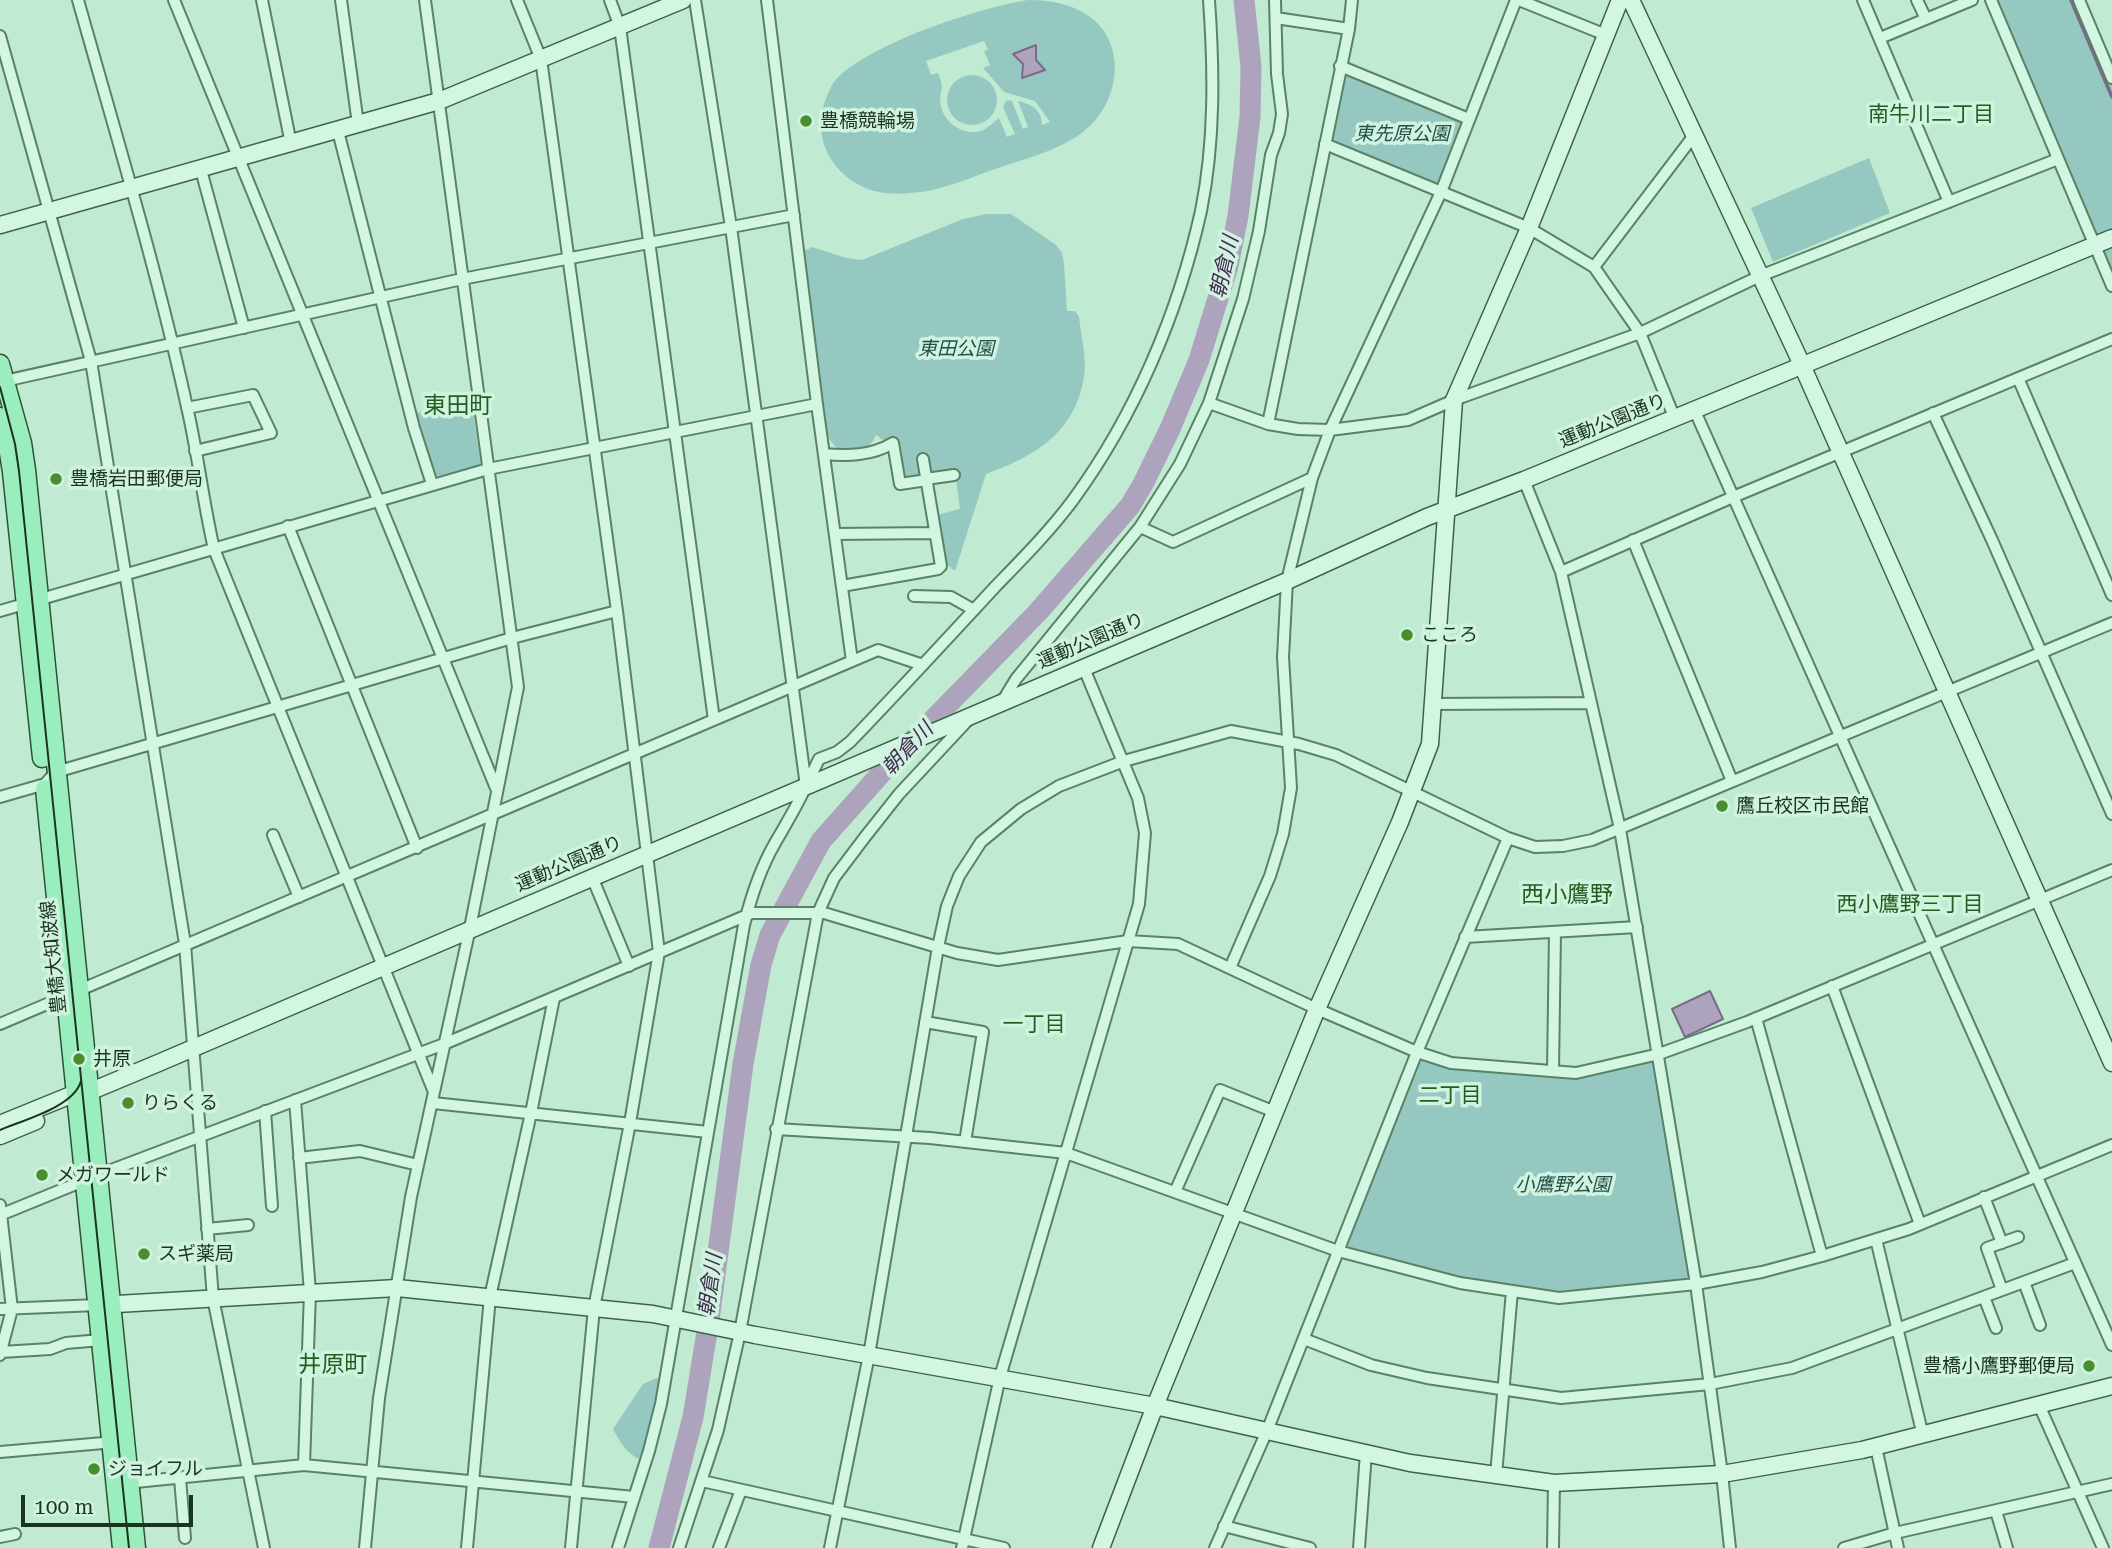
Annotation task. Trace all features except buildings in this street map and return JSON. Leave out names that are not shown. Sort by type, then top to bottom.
[{"type":"main road","name":"豊橋大知波線","points":[[2,376],[22,443],[13,472]]},
{"type":"main road","name":"豊橋大知波線","points":[[0,417],[13,472],[33,602],[118,1441],[136,1548]]},
{"type":"main road","name":"豊橋大知波線","points":[[104,1304],[101,1340],[118,1441]]},
{"type":"main road","name":"豊橋大知波線","points":[[122,1548],[123,1483]]},
{"type":"street","points":[[78,0],[172,344],[215,549],[419,1054],[433,1098]]},
{"type":"street","points":[[174,0],[497,790]]},
{"type":"street","points":[[262,0],[291,144]]},
{"type":"street","points":[[341,0],[358,124]]},
{"type":"street","points":[[365,1548],[379,1398],[418,1165],[470,928],[518,687],[425,0]]},
{"type":"street","points":[[517,0],[541,59],[617,611],[659,952],[630,1123],[594,1308],[571,1548]]},
{"type":"street","points":[[610,0],[620,27],[714,720]]},
{"type":"street","points":[[0,225],[439,102],[683,0]]},
{"type":"street","points":[[695,0],[731,227],[806,786]]},
{"type":"street","points":[[767,0],[852,661]]},
{"type":"street","points":[[618,1548],[661,1404],[678,1318],[708,1132],[755,885],[819,759],[837,752],[850,742],[1042,538],[1073,499],[1112,438],[1151,368],[1168,324],[1200,211],[1212,114],[1213,48],[1209,0]]},
{"type":"street","points":[[1002,702],[1016,679],[1140,527],[1180,464],[1209,403],[1243,299],[1259,230],[1271,155],[1279,133],[1282,114],[1277,74],[1275,0]]},
{"type":"street","points":[[1268,424],[1349,29],[1352,0]]},
{"type":"street","points":[[1230,968],[1270,876],[1283,834],[1291,788],[1283,657],[1287,581],[1312,478],[1330,430],[1441,192],[1518,0],[1606,35]]},
{"type":"street","points":[[1101,1548],[1233,1213],[1430,744],[1454,400],[1529,228],[1620,0]]},
{"type":"street","points":[[1631,0],[1841,452],[2112,1063]]},
{"type":"street","points":[[1863,0],[1949,202]]},
{"type":"street","points":[[1917,0],[1926,19]]},
{"type":"street","points":[[1880,38],[1972,0]]},
{"type":"street","points":[[1991,0],[2112,286]]},
{"type":"street","points":[[2079,0],[2112,78]]},
{"type":"street","points":[[1276,18],[1349,29]]},
{"type":"street","points":[[0,36],[91,361],[185,944],[213,1298],[264,1548]]},
{"type":"street","points":[[1340,66],[1469,120]]},
{"type":"street","points":[[338,131],[414,428],[432,484]]},
{"type":"street","points":[[1594,267],[1695,134]]},
{"type":"street","points":[[1325,144],[1529,228],[1594,267],[1640,333],[1675,419]]},
{"type":"street","points":[[1209,403],[1268,424],[1298,429],[1330,430],[1408,420],[1454,400],[1640,333],[1760,276],[2058,159]]},
{"type":"street","points":[[201,170],[244,328]]},
{"type":"street","points":[[2,376],[172,344],[462,279],[794,215]]},
{"type":"street","name":"運動公園通り","points":[[0,1136],[81,1096],[192,1047],[1287,581],[1445,509],[1675,419],[2112,238]]},
{"type":"street","points":[[1561,572],[2112,339]]},
{"type":"street","points":[[2018,378],[2112,595]]},
{"type":"street","points":[[187,408],[253,395],[271,433],[195,451]]},
{"type":"street","points":[[0,611],[488,469],[817,404]]},
{"type":"street","points":[[1694,410],[1702,421],[1733,497],[2112,1345]]},
{"type":"street","points":[[1933,413],[2112,814]]},
{"type":"street","points":[[824,454],[855,455],[874,452],[893,443],[900,484],[954,475]]},
{"type":"street","points":[[842,586],[938,569],[941,566],[923,459]]},
{"type":"street","points":[[1140,527],[1173,542],[1312,478]]},
{"type":"street","points":[[1524,480],[1561,572],[1620,829],[1696,1284],[1723,1474],[1730,1548]]},
{"type":"street","points":[[288,526],[417,848]]},
{"type":"street","points":[[835,534],[935,533]]},
{"type":"street","points":[[1633,540],[1732,781]]},
{"type":"street","points":[[914,596],[951,597],[974,610]]},
{"type":"street","points":[[0,797],[151,744],[512,638],[617,611]]},
{"type":"street","points":[[831,1548],[869,1355],[925,1022],[951,896],[959,876],[981,842],[1021,808],[1059,786],[1124,761],[1231,731],[1288,741],[1336,755],[1508,838],[1535,847],[1563,846],[1592,840],[1620,829],[2112,623]]},
{"type":"street","points":[[0,1024],[878,650],[923,665]]},
{"type":"street","points":[[963,1543],[1000,1377],[1139,904],[1145,833],[1138,798],[1083,666]]},
{"type":"street","points":[[1434,704],[1591,703]]},
{"type":"street","points":[[680,1548],[718,1430],[814,913],[834,878],[899,794],[973,715]]},
{"type":"street","points":[[273,835],[299,897]]},
{"type":"street","points":[[1215,1548],[1267,1431],[1417,1052],[1508,838]]},
{"type":"street","points":[[101,1340],[66,1343],[50,1349],[0,1353],[6,1309],[0,1211],[419,1054],[749,914],[814,913],[998,960],[1128,941],[1178,944],[1417,1052],[1451,1063],[1576,1073],[1658,1054],[1756,1018],[2112,870]]},
{"type":"street","points":[[592,877],[629,965]]},
{"type":"street","points":[[1465,937],[1637,927]]},
{"type":"street","points":[[1553,1071],[1555,932]]},
{"type":"street","points":[[1832,986],[1920,1224]]},
{"type":"street","points":[[467,1548],[490,1297],[554,998]]},
{"type":"street","points":[[1756,1018],[1822,1256]]},
{"type":"street","points":[[925,1022],[983,1032],[965,1142]]},
{"type":"street","points":[[1175,1192],[1220,1090],[1275,1112]]},
{"type":"street","name":"運動公園通り","points":[[0,1124],[81,1096]]},
{"type":"street","points":[[433,1098],[531,1113],[708,1132]]},
{"type":"street","points":[[295,1100],[310,1292],[304,1465]]},
{"type":"street","points":[[265,1111],[272,1206]]},
{"type":"street","points":[[776,1129],[906,1137],[1066,1153],[1338,1251],[1460,1283],[1559,1298],[1696,1284],[1762,1272],[1822,1256],[1920,1224],[2112,1145]]},
{"type":"street","points":[[299,1158],[360,1151],[418,1165]]},
{"type":"street","points":[[1984,1197],[2002,1243]]},
{"type":"street","points":[[207,1229],[248,1225]]},
{"type":"street","points":[[2002,1290],[1987,1248],[2018,1237]]},
{"type":"street","points":[[1876,1239],[1923,1436]]},
{"type":"street","points":[[1304,1339],[1382,1367],[1427,1378],[1561,1398],[1710,1384],[1792,1368],[2075,1263]]},
{"type":"street","points":[[2024,1282],[2040,1325]]},
{"type":"street","points":[[6,1309],[397,1288],[594,1308],[678,1318],[1155,1406],[1410,1463],[1554,1483],[1723,1474],[1876,1447],[2112,1386]]},
{"type":"street","points":[[1496,1475],[1512,1291]]},
{"type":"street","points":[[1984,1297],[1996,1328]]},
{"type":"street","points":[[2039,1405],[2103,1548]]},
{"type":"street","points":[[0,1452],[118,1441]]},
{"type":"street","points":[[1876,1447],[1898,1548]]},
{"type":"street","points":[[1359,1548],[1366,1453]]},
{"type":"street","points":[[123,1483],[304,1465],[634,1497]]},
{"type":"street","points":[[180,1478],[185,1538]]},
{"type":"street","points":[[702,1481],[838,1511],[963,1543],[1004,1548]]},
{"type":"street","points":[[1553,1548],[1554,1483]]},
{"type":"street","points":[[1844,1548],[1895,1533],[2112,1483]]},
{"type":"street","points":[[719,1548],[741,1490]]},
{"type":"street","points":[[1996,1511],[2007,1548]]},
{"type":"street","points":[[1224,1525],[1287,1545],[1310,1548]]},
{"type":"street","points":[[0,1537],[15,1534]]},
{"type":"green space","points":[[1028,0],[1060,3],[1089,16],[1102,28],[1114,58],[1114,75],[1105,107],[1095,120],[1073,139],[1052,149],[928,191],[897,194],[873,191],[852,181],[841,172],[826,150],[822,137],[823,110],[834,82],[849,68],[896,42],[954,19]],"holes":[[[984,41],[988,50],[984,51],[990,65],[983,68],[1004,92],[1035,101],[1050,122],[1042,125],[1042,119],[1035,108],[1018,101],[1028,127],[1023,129],[1012,101],[1007,100],[1003,107],[1015,134],[1007,137],[999,118],[984,130],[975,132],[962,130],[950,123],[941,106],[942,87],[938,73],[931,75],[926,61]]]},
{"type":"green space","points":[[1991,0],[2079,0],[2112,80],[2112,285]]},
{"type":"green space","name":"東先原公園","points":[[1340,66],[1469,119],[1441,192],[1325,144]]},
{"type":"green space","points":[[972,75],[989,83],[997,100],[989,117],[972,125],[955,117],[947,100],[955,83]]},
{"type":"green space","points":[[1869,158],[1890,213],[1773,262],[1751,208]]},
{"type":"green space","name":"東田公園","points":[[987,214],[1011,214],[1056,245],[1062,253],[1067,311],[1075,311],[1079,317],[1085,370],[1079,397],[1062,428],[1036,450],[986,474],[955,571],[945,563],[937,515],[960,509],[955,471],[904,480],[899,451],[876,435],[867,446],[848,452],[838,449],[827,436],[803,252],[812,247],[862,260],[963,219]]},
{"type":"green space","points":[[471,399],[481,465],[438,476],[432,472],[416,413]]},
{"type":"green space","name":"小鷹野公園","points":[[1417,1052],[1452,1063],[1576,1073],[1659,1054],[1696,1284],[1559,1298],[1460,1283],[1338,1251]]},
{"type":"green space","points":[[662,1376],[657,1412],[639,1459],[627,1450],[613,1429],[643,1384]]},
{"type":"shaded area","points":[[1036,45],[1036,60],[1045,70],[1022,78],[1023,64],[1013,54]]},
{"type":"shaded area","points":[[1710,991],[1723,1019],[1685,1037],[1672,1009]]},
{"type":"waterway","name":"朝倉川","points":[[659,1548],[693,1417],[709,1320],[743,1064],[761,965],[770,935],[821,841],[885,769],[1038,612],[1130,506],[1143,484],[1199,360],[1228,266],[1238,216],[1250,117],[1251,67],[1244,0]]},
{"type":"waterway","points":[[2071,0],[2112,97]]},
{"type":"tram line","points":[[0,387],[19,471],[129,1548]]},
{"type":"tram line","points":[[0,1130],[58,1105],[69,1098],[81,1081]]},
{"type":"place","name":"豊橋競輪場","points":[[806,121]]},
{"type":"place","name":"豊橋岩田郵便局","points":[[56,479]]},
{"type":"place","name":"こころ","points":[[1407,635]]},
{"type":"place","name":"鷹丘校区市民館","points":[[1722,806]]},
{"type":"place","name":"井原","points":[[79,1059]]},
{"type":"place","name":"りらくる","points":[[128,1103]]},
{"type":"place","name":"メガワールド","points":[[42,1175]]},
{"type":"place","name":"スギ薬局","points":[[144,1254]]},
{"type":"place","name":"豊橋小鷹野郵便局","points":[[2089,1366]]},
{"type":"place","name":"ジョイフル","points":[[94,1469]]},
{"type":"district","name":"南牛川二丁目","points":[[1931,115]]},
{"type":"district","name":"東田町","points":[[458,406]]},
{"type":"district","name":"西小鷹野","points":[[1567,895]]},
{"type":"district","name":"西小鷹野三丁目","points":[[1910,905]]},
{"type":"district","name":"一丁目","points":[[1034,1025]]},
{"type":"district","name":"二丁目","points":[[1450,1096]]},
{"type":"district","name":"井原町","points":[[333,1365]]}]
